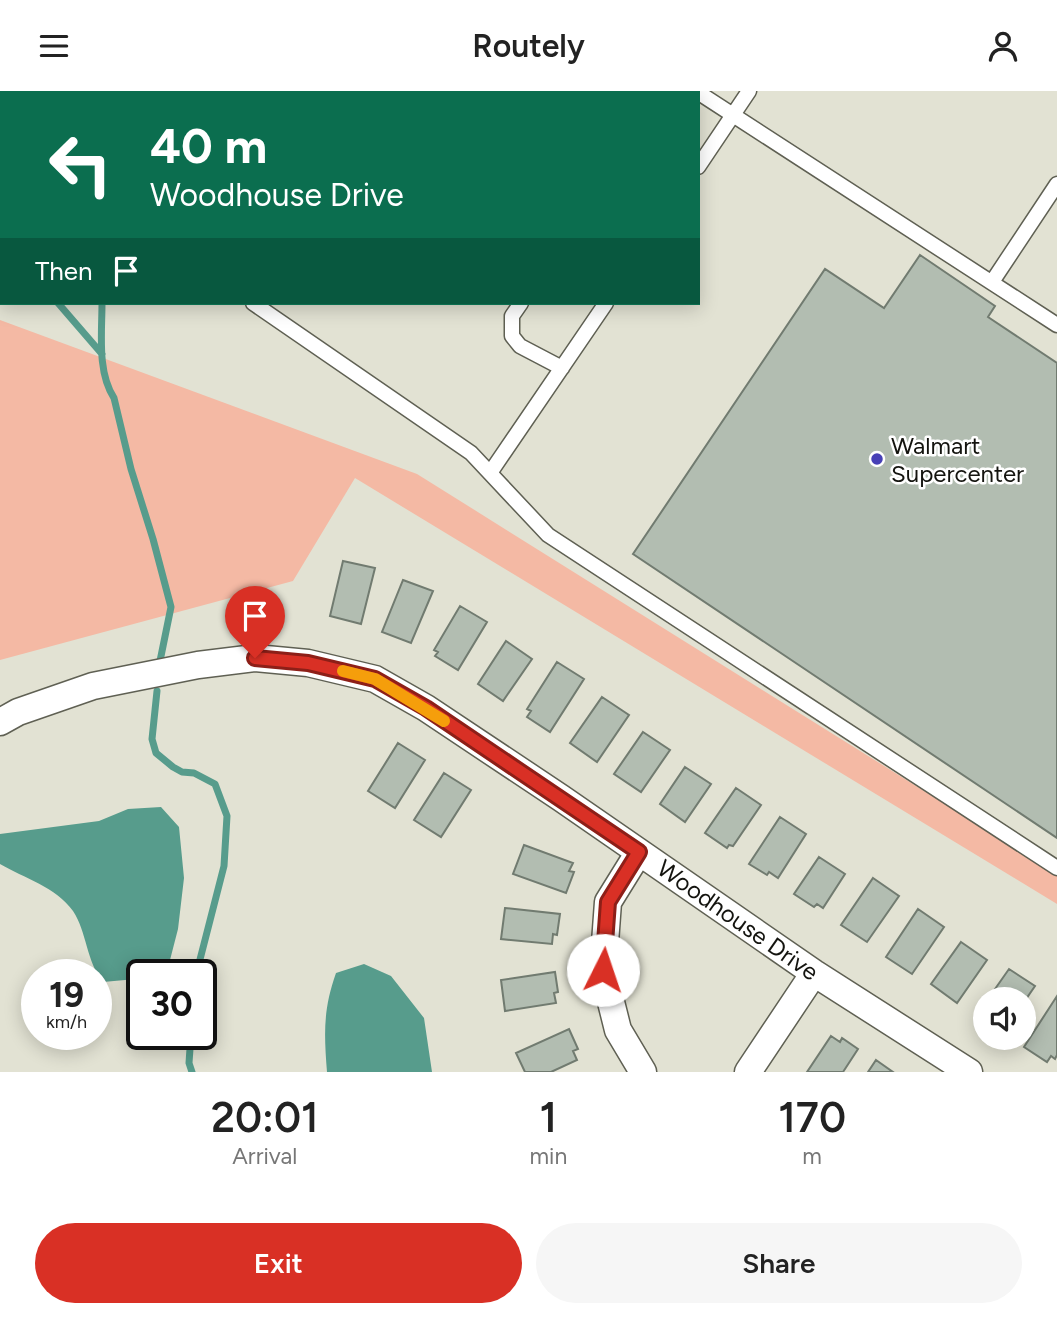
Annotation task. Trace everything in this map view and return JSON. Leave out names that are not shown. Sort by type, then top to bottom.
[{"type":"street","name":"Woodhouse Drive","points":[[0,722],[18,712],[93,686],[198,665],[255,658],[308,663],[375,679],[426,708],[814,973],[970,1072]]},
{"type":"street","points":[[639,852],[608,902],[603,970],[618,1030],[643,1072]]},
{"type":"street","points":[[748,1072],[814,973]]},
{"type":"lane","points":[[700,164],[749,91]]},
{"type":"lane","points":[[700,94],[1057,324]]},
{"type":"lane","points":[[992,282],[1057,184]]},
{"type":"lane","points":[[256,305],[471,453],[548,535],[1057,868]]},
{"type":"lane","points":[[520,305],[512,316],[512,336],[520,346],[562,368]]},
{"type":"lane","points":[[491,473],[605,305]]},
{"type":"shaded area","points":[[0,320],[417,474],[1057,874],[1057,904],[355,478],[293,581],[0,660]]},
{"type":"water","points":[[161,807],[179,827],[184,878],[178,929],[170,959],[126,959],[126,980],[112,981],[112,959],[91,959],[78,919],[66,903],[49,889],[0,864],[0,834],[99,821],[128,809]]},
{"type":"water","points":[[364,964],[391,976],[424,1018],[432,1072],[327,1072],[326,1022],[336,973]]},
{"type":"building","name":"Walmart Supercenter","points":[[920,255],[995,306],[988,317],[1057,363],[1057,838],[633,554],[825,269],[884,308]]},
{"type":"building","points":[[343,561],[375,568],[361,624],[330,616]]},
{"type":"building","points":[[403,580],[433,591],[411,643],[382,632]]},
{"type":"building","points":[[460,606],[487,622],[458,670],[435,656],[438,652],[434,650]]},
{"type":"building","points":[[506,641],[532,659],[503,701],[478,684]]},
{"type":"building","points":[[557,662],[584,679],[550,732],[527,717],[531,711],[527,709]]},
{"type":"building","points":[[602,697],[629,715],[597,762],[570,743]]},
{"type":"building","points":[[643,732],[670,750],[641,792],[614,774]]},
{"type":"building","points":[[398,743],[425,760],[395,808],[368,791]]},
{"type":"building","points":[[685,767],[711,784],[685,822],[660,804]]},
{"type":"building","points":[[444,773],[471,790],[441,837],[414,820]]},
{"type":"building","points":[[736,788],[761,805],[733,846],[729,845],[727,848],[705,833]]},
{"type":"building","points":[[780,817],[806,834],[778,878],[749,864]]},
{"type":"building","points":[[524,845],[573,863],[569,871],[574,872],[566,893],[513,874]]},
{"type":"building","points":[[819,857],[845,874],[823,908],[817,904],[814,907],[794,894]]},
{"type":"building","points":[[873,878],[899,896],[867,942],[841,925]]},
{"type":"building","points":[[505,908],[560,914],[557,935],[553,934],[552,944],[501,939]]},
{"type":"building","points":[[918,909],[944,927],[912,974],[886,957]]},
{"type":"building","points":[[961,942],[987,960],[957,1003],[931,984]]},
{"type":"building","points":[[1009,969],[1035,986],[1034,987],[996,987]]},
{"type":"building","points":[[555,972],[558,992],[554,993],[556,1003],[505,1011],[501,980]]},
{"type":"building","points":[[1057,996],[1055,1059],[1051,1056],[1047,1062],[1029,1050],[1036,1050],[1036,1028]]},
{"type":"building","points":[[569,1029],[578,1049],[573,1051],[577,1060],[551,1072],[525,1072],[516,1053]]},
{"type":"building","points":[[831,1036],[840,1042],[842,1038],[858,1049],[843,1072],[807,1072]]},
{"type":"building","points":[[876,1060],[893,1072],[868,1072]]},
{"type":"waterway","points":[[60,305],[102,354]]},
{"type":"waterway","points":[[102,305],[105,376],[114,398],[131,469],[171,607],[160,661]]},
{"type":"waterway","points":[[157,691],[152,739],[156,753],[182,772],[194,773],[215,784],[227,816],[224,866],[200,959]]},
{"type":"waterway","points":[[190,1050],[189,1063],[192,1072]]},
{"type":"slow traffic","points":[[343,671],[375,679],[444,721]]},
{"type":"place","name":"Walmart Supercenter","points":[[877,459]]},
{"type":"route","points":[[255,658],[308,663],[375,679],[426,708],[639,852],[608,902],[603,970]]}]
